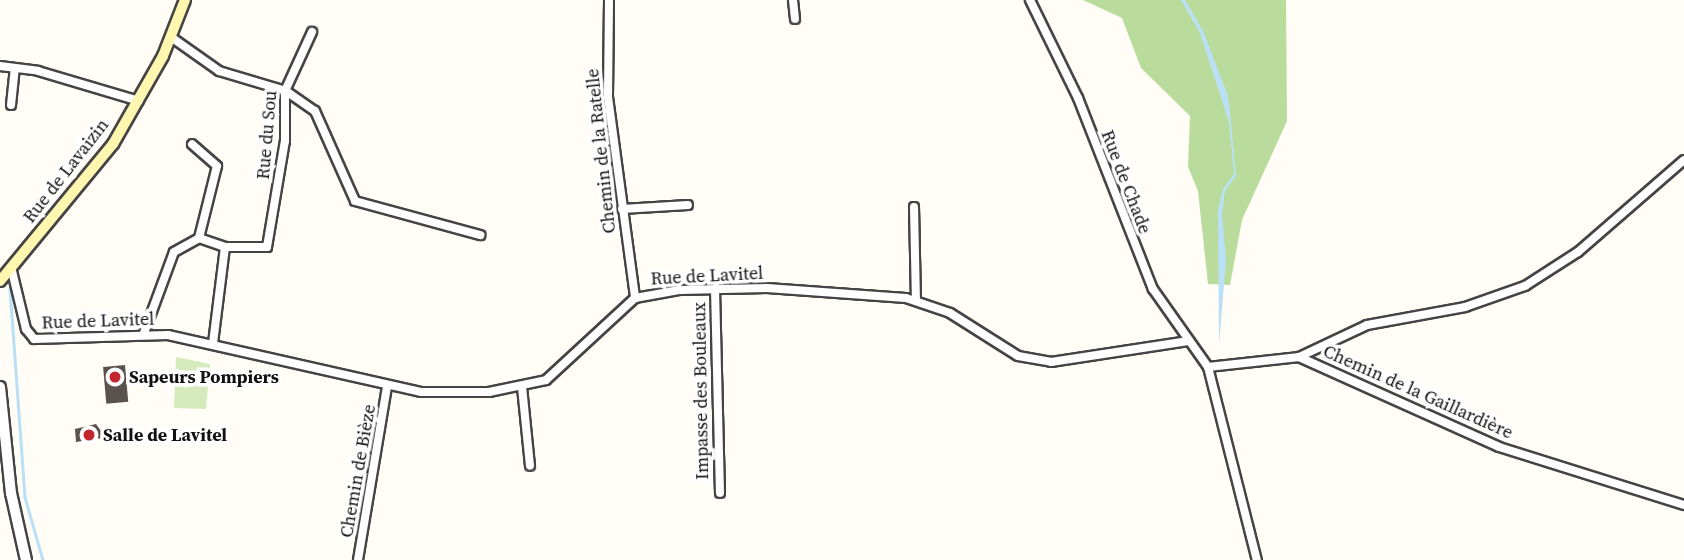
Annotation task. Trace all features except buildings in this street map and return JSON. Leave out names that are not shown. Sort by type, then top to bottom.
[{"type":"main road","name":"Rue de Lavaizin","points":[[0,281],[99,163],[139,101],[171,37],[185,0]]},
{"type":"street","name":"Chemin de la Ratelle","points":[[609,0],[608,97],[635,298]]},
{"type":"street","points":[[793,0],[795,19]]},
{"type":"street","name":"Rue de Chade","points":[[1030,0],[1078,98],[1153,289],[1208,367]]},
{"type":"street","name":"Rue du Sou","points":[[199,238],[225,247],[267,247],[285,141],[285,90],[312,32]]},
{"type":"street","points":[[171,37],[219,71],[285,90],[315,111],[355,201],[480,235]]},
{"type":"street","points":[[0,66],[139,101]]},
{"type":"street","points":[[11,105],[15,69]]},
{"type":"street","points":[[144,333],[174,252],[199,238],[217,166],[192,144]]},
{"type":"street","points":[[1257,560],[1208,367],[1299,357],[1367,324],[1465,307],[1525,286],[1578,252],[1684,160]]},
{"type":"street","points":[[622,209],[688,205]]},
{"type":"street","points":[[914,207],[916,300]]},
{"type":"street","points":[[213,344],[225,247]]},
{"type":"street","name":"Rue de Lavitel","points":[[12,267],[26,329],[34,339],[144,333],[213,344],[387,387],[522,387],[559,373],[635,298],[715,289],[916,300],[950,313],[1018,356],[1051,362],[1188,341]]},
{"type":"street","name":"Impasse des Bouleaux","points":[[715,289],[720,493]]},
{"type":"street","name":"Chemin de la Gaillardière","points":[[1299,357],[1499,447],[1684,505]]},
{"type":"street","points":[[0,387],[11,493],[26,560]]},
{"type":"street","name":"Chemin de Bièze","points":[[358,560],[387,387]]},
{"type":"street","points":[[522,387],[530,466]]},
{"type":"green space","points":[[1083,0],[1286,0],[1287,121],[1242,220],[1230,285],[1208,284],[1198,191],[1188,167],[1190,116],[1141,68],[1122,18]]},
{"type":"green space","points":[[176,357],[210,364],[206,409],[174,408]]},
{"type":"water","points":[[1181,0],[1185,0],[1203,31],[1228,96],[1231,122],[1236,176],[1225,191],[1222,213],[1226,260],[1219,345],[1218,210],[1223,189],[1234,174],[1229,122],[1200,33]]},
{"type":"waterway","points":[[10,288],[25,497],[43,560]]},
{"type":"place","name":"Sapeurs Pompiers","points":[[115,377]]},
{"type":"place","name":"Salle de Lavitel","points":[[89,435]]}]
